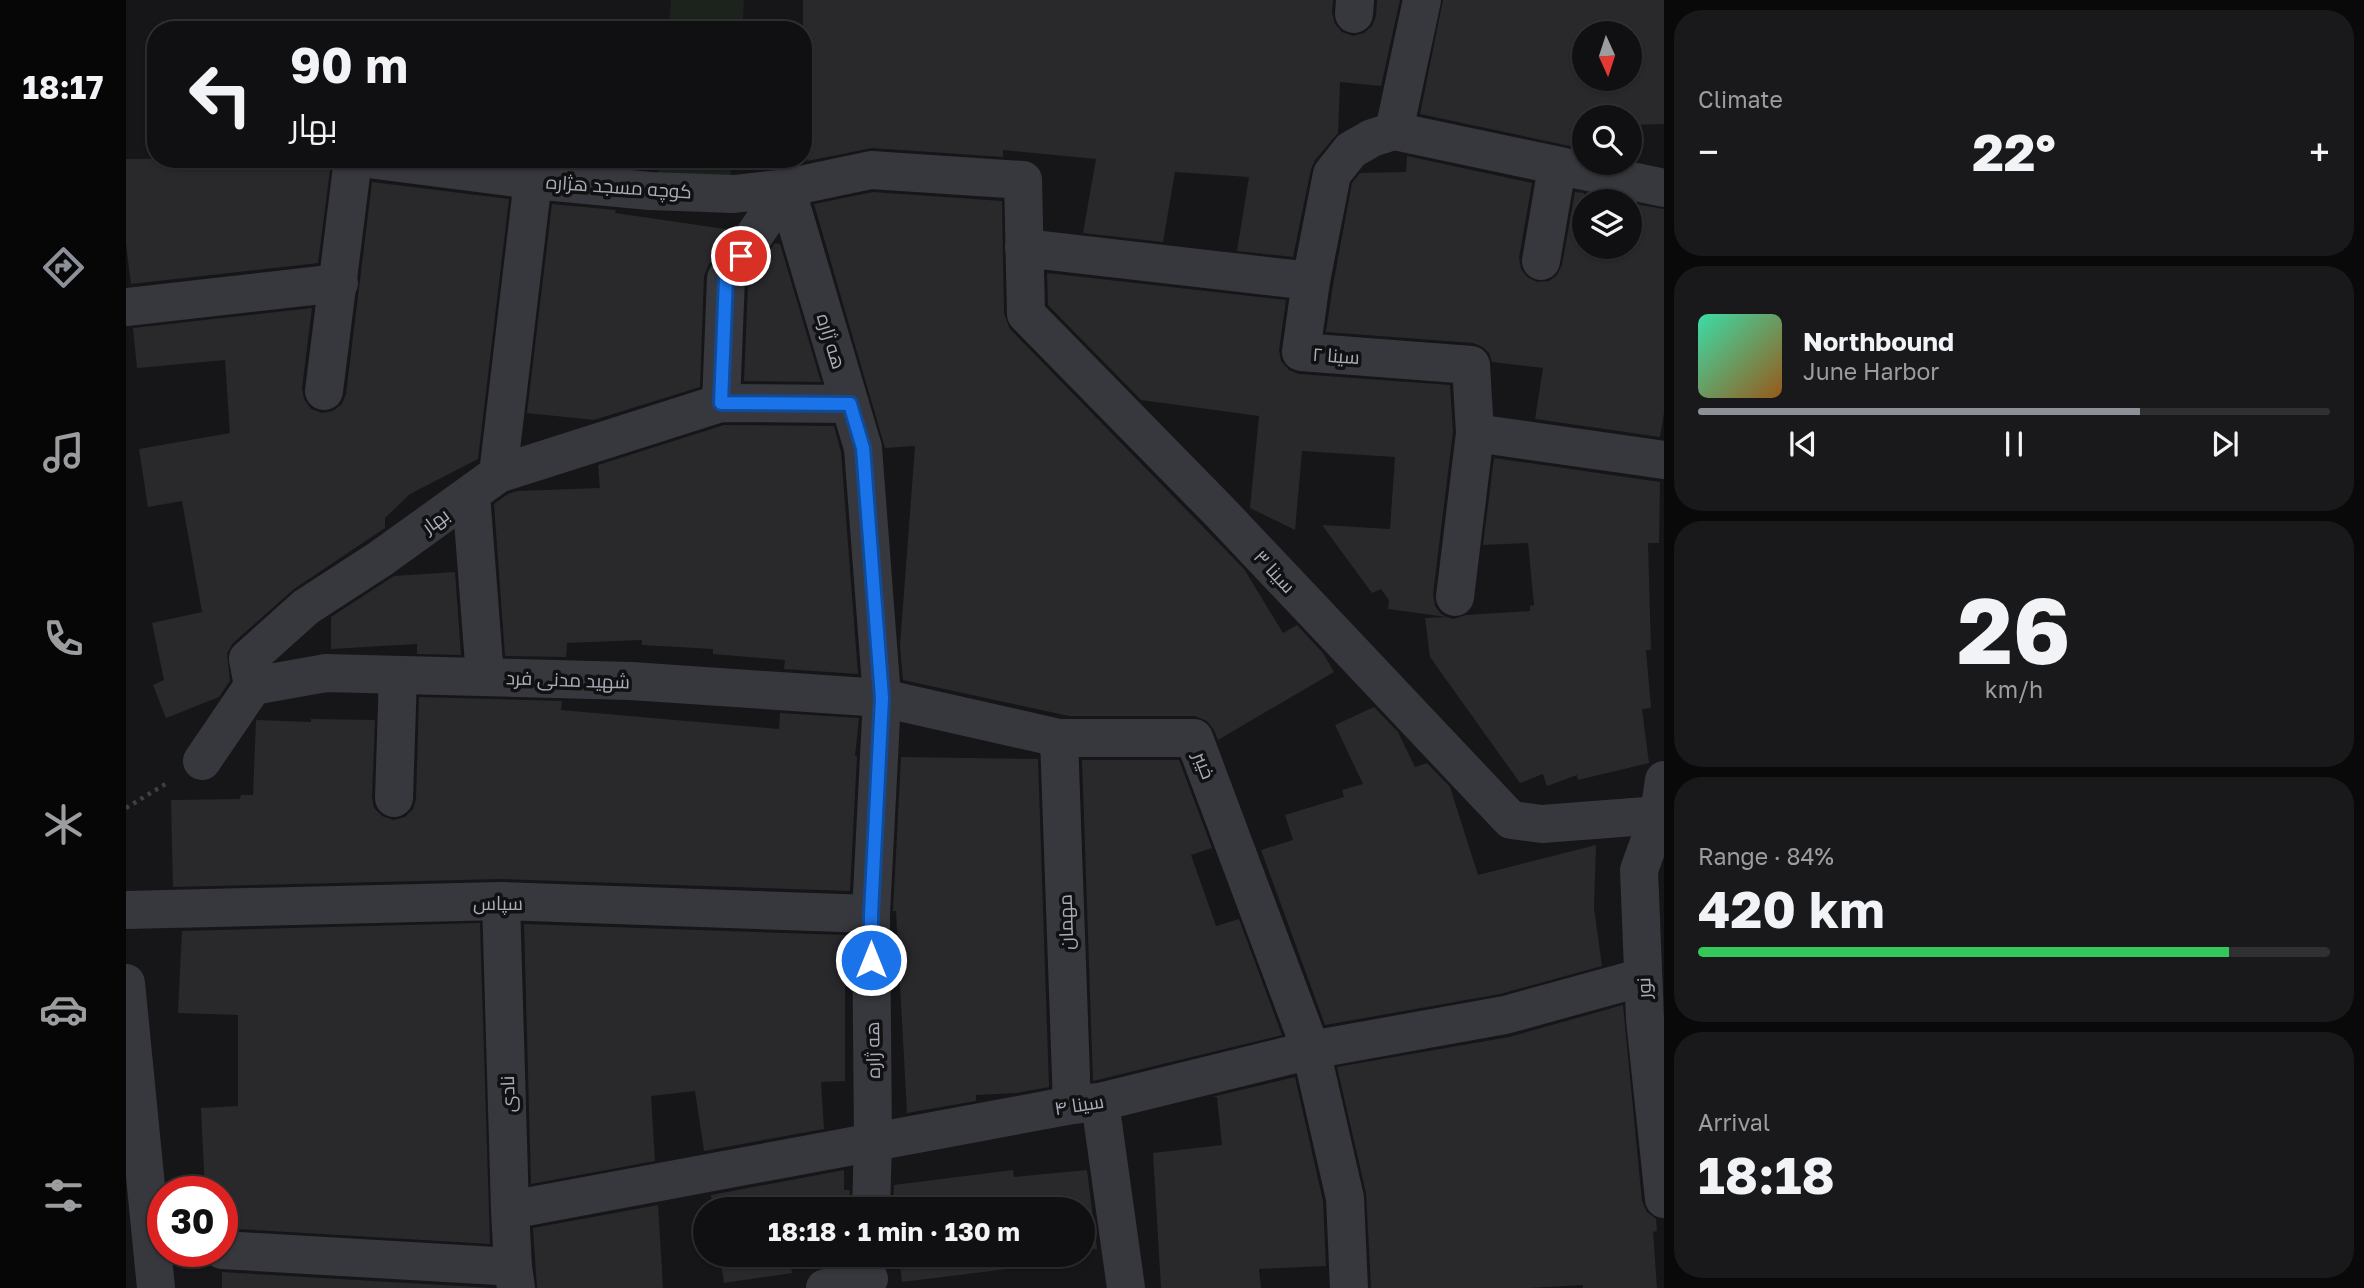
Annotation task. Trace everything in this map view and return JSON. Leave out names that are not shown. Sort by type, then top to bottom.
[{"type":"street","points":[[1395,131],[1422,0]]},
{"type":"street","points":[[1024,247],[1311,281],[1332,174],[1351,150],[1372,138],[1395,131],[1664,188]]},
{"type":"street","points":[[1541,261],[1558,167]]},
{"type":"street","points":[[324,391],[352,168]]},
{"type":"street","name":"کوچه مسجد هژاره","points":[[439,168],[533,180],[674,192],[734,194],[786,188],[871,170],[1023,180]]},
{"type":"street","points":[[485,677],[485,484],[533,180]]},
{"type":"street","name":"سینا ۳","points":[[1023,180],[1026,314],[1220,512],[1511,820],[1542,824],[1662,798]]},
{"type":"street","points":[[721,403],[726,278],[786,188]]},
{"type":"street","name":"هه ژاره","points":[[786,188],[863,448],[882,698],[871,914],[871,1197]]},
{"type":"street","name":"سینا ۲","points":[[1311,281],[1301,352],[1471,365],[1475,433]]},
{"type":"street","points":[[126,307],[339,283]]},
{"type":"street","name":"بهار","points":[[253,686],[248,659],[306,607],[380,559],[485,484],[721,403],[850,404]]},
{"type":"street","points":[[1455,597],[1475,433],[1664,460]]},
{"type":"street","name":"شهید مدنی فرد","points":[[253,686],[326,673],[631,681],[882,698]]},
{"type":"street","points":[[394,798],[398,675]]},
{"type":"street","points":[[202,761],[253,686]]},
{"type":"street","name":"خیبر","points":[[882,698],[1059,738],[1195,738],[1311,1050]]},
{"type":"street","name":"مهمان","points":[[1059,738],[1086,1104],[1126,1288]]},
{"type":"street","name":"نور","points":[[1662,798],[1639,870],[1643,977],[1656,1049],[1664,1199]]},
{"type":"street","name":"سپاس","points":[[126,910],[501,901],[871,914]]},
{"type":"street","name":"نادی","points":[[501,901],[510,1210],[515,1278]]},
{"type":"street","name":"سینا ۴","points":[[510,1210],[1086,1104],[1311,1050],[1505,1016],[1643,977]]},
{"type":"street","points":[[126,996],[129,1058],[147,1179]]},
{"type":"street","points":[[1311,1050],[1345,1198],[1349,1288]]},
{"type":"street","points":[[238,1252],[515,1278]]},
{"type":"street","points":[[156,1267],[156,1288]]},
{"type":"street","points":[[825,1288],[869,1274]]},
{"type":"path","points":[[126,808],[202,761]]},
{"type":"shaded area","points":[[671,0],[744,0],[743,21],[670,21]]},
{"type":"shaded area","points":[[658,168],[731,168],[730,187],[657,182]]},
{"type":"building","points":[[803,0],[1333,0],[1335,24],[1342,32],[1353,36],[1364,33],[1372,26],[1377,0],[1400,0],[1381,86],[1340,82],[1338,133],[1315,160],[1311,169],[1293,257],[1237,251],[1249,177],[1175,172],[1163,242],[1083,233],[1096,159],[1003,150],[1003,157],[872,148],[812,160],[812,21],[803,21]]},
{"type":"building","points":[[1443,0],[1664,0],[1664,124],[1642,125],[1642,105],[1572,105],[1572,146],[1420,114]]},
{"type":"building","points":[[1407,156],[1532,183],[1519,258],[1521,269],[1527,277],[1537,282],[1549,281],[1557,275],[1562,265],[1572,209],[1572,259],[1642,259],[1642,205],[1664,209],[1664,413],[1660,437],[1535,419],[1543,368],[1492,362],[1483,347],[1473,343],[1326,332],[1352,183],[1360,173],[1406,172]]},
{"type":"building","points":[[126,159],[147,159],[147,168],[330,168],[318,263],[131,284],[126,244]]},
{"type":"building","points":[[372,182],[509,199],[478,459],[410,494],[385,518],[385,528],[294,589],[233,643],[227,653],[230,681],[219,697],[166,718],[153,685],[164,680],[152,623],[202,612],[182,501],[148,507],[139,449],[230,433],[225,360],[137,368],[133,328],[312,308],[302,388],[304,399],[311,409],[322,413],[333,411],[342,404],[346,394]]},
{"type":"building","points":[[873,192],[1002,201],[1004,314],[1010,329],[1244,569],[1283,633],[1297,625],[1323,653],[1334,672],[1218,740],[1207,721],[1195,716],[1069,716],[903,680],[900,646],[915,446],[885,448],[814,204]]},
{"type":"building","points":[[552,204],[616,210],[615,213],[732,230],[704,276],[700,387],[594,420],[527,413]]},
{"type":"building","points":[[775,243],[780,244],[821,382],[744,381],[748,285]]},
{"type":"building","points":[[1047,273],[1286,300],[1279,350],[1281,361],[1289,370],[1299,374],[1450,385],[1453,432],[1433,594],[1435,606],[1447,617],[1388,609],[1389,600],[1381,589],[1372,593],[1322,525],[1390,529],[1395,457],[1302,451],[1295,530],[1250,508],[1259,416],[1141,400],[1048,305]]},
{"type":"building","points":[[724,425],[834,426],[841,452],[858,674],[784,669],[785,660],[713,654],[713,649],[642,645],[642,640],[567,643],[566,657],[505,656],[494,504],[517,491],[600,488],[598,465]]},
{"type":"building","points":[[1494,458],[1660,482],[1659,543],[1648,543],[1651,650],[1646,650],[1651,708],[1642,709],[1649,763],[1578,780],[1577,775],[1547,786],[1543,774],[1520,783],[1430,657],[1425,618],[1453,619],[1466,615],[1530,611],[1530,606],[1534,605],[1528,543],[1483,545]]},
{"type":"building","points":[[455,572],[461,655],[417,654],[417,644],[331,649],[331,617],[394,576]]},
{"type":"building","points":[[419,697],[562,701],[561,710],[779,729],[780,713],[859,718],[850,891],[502,879],[173,887],[171,800],[240,799],[241,795],[253,795],[256,720],[375,720],[372,797],[374,808],[382,816],[393,820],[405,817],[413,809],[416,799]]},
{"type":"building","points":[[1374,707],[1398,732],[1415,767],[1427,763],[1450,787],[1478,875],[1596,845],[1594,908],[1602,966],[1500,994],[1325,1025],[1261,850],[1293,840],[1285,815],[1344,797],[1342,790],[1363,784],[1335,725]]},
{"type":"building","points":[[901,757],[1038,759],[1049,1087],[1016,1093],[976,1095],[976,1101],[907,1113],[896,911],[893,911]]},
{"type":"building","points":[[1082,760],[1179,760],[1212,848],[1191,855],[1216,926],[1239,919],[1282,1035],[1093,1081]]},
{"type":"building","points":[[480,923],[490,1244],[238,1229],[238,1176],[204,1176],[201,1108],[238,1106],[238,1015],[178,1013],[182,931]]},
{"type":"building","points":[[524,924],[845,935],[845,1081],[821,1082],[824,1129],[704,1151],[695,1091],[651,1096],[655,1161],[531,1184]]},
{"type":"building","points":[[1623,1005],[1642,1201],[1647,1212],[1656,1219],[1657,1231],[1653,1232],[1657,1288],[1583,1288],[1583,1285],[1529,1288],[1371,1288],[1366,1193],[1337,1067],[1509,1037]]},
{"type":"building","points":[[1295,1077],[1323,1201],[1326,1266],[1259,1269],[1261,1288],[1161,1288],[1153,1153],[1222,1145],[1217,1097],[1212,1097]]},
{"type":"building","points":[[844,1170],[844,1190],[850,1190],[850,1197],[711,1195]]},
{"type":"building","points":[[1013,1170],[1014,1177],[1087,1170],[1090,1197],[894,1197],[894,1185]]},
{"type":"building","points":[[658,1205],[663,1288],[537,1288],[533,1228]]},
{"type":"building","points":[[722,1267],[791,1267],[792,1273],[724,1283]]},
{"type":"building","points":[[900,1267],[1024,1267],[902,1282]]},
{"type":"building","points":[[222,1272],[494,1288],[222,1288]]},
{"type":"route","points":[[741,256],[726,278],[721,403],[850,404],[863,448],[882,698],[871,960]]}]
